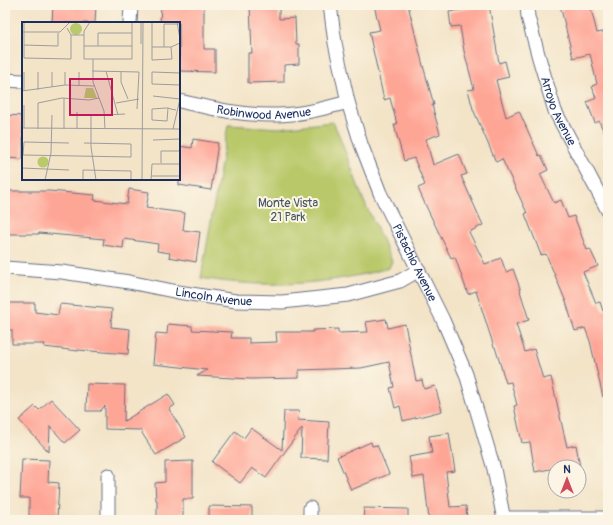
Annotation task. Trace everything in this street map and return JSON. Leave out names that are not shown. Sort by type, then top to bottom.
[{"type":"street","points":[[130,22],[131,5]]},
{"type":"street","name":"Pistachio Avenue","points":[[330,5],[335,43],[348,102],[362,144],[380,193],[420,270],[466,374],[494,468],[504,519]]},
{"type":"street","name":"Arroyo Avenue","points":[[527,5],[528,17],[537,52],[555,111],[608,211]]},
{"type":"street","points":[[5,80],[22,81]]},
{"type":"street","name":"Robinwood Avenue","points":[[180,101],[238,113],[277,116],[316,111],[348,102]]},
{"type":"street","name":"Lincoln Avenue","points":[[5,268],[62,272],[236,301],[282,302],[348,295],[400,281],[420,270]]},
{"type":"street","points":[[108,475],[108,520]]},
{"type":"street","points":[[504,519],[608,518]]},
{"type":"green space","name":"Monte Vista 21 Park","points":[[333,122],[363,199],[392,261],[389,268],[366,274],[319,282],[295,284],[248,283],[201,278],[228,125],[279,128]]},
{"type":"building","points":[[53,5],[96,5],[95,22],[52,22]]},
{"type":"building","points":[[161,5],[204,5],[204,49],[215,49],[215,72],[180,71],[180,22],[160,22]]},
{"type":"building","points":[[250,5],[279,5],[279,19],[295,18],[296,44],[299,44],[299,64],[284,65],[284,82],[248,83],[248,53],[252,53]]},
{"type":"building","points":[[374,5],[408,5],[440,134],[426,139],[433,165],[459,154],[467,174],[461,176],[483,225],[469,232],[485,264],[501,258],[506,272],[513,269],[529,320],[516,324],[525,352],[534,349],[543,379],[551,377],[567,447],[576,445],[579,459],[547,459],[547,470],[535,472],[530,442],[522,443],[514,406],[517,405],[511,382],[506,383],[476,291],[468,294],[455,257],[451,258],[425,204],[418,188],[425,185],[414,158],[404,161],[394,125],[397,124],[390,98],[384,100],[369,32],[380,30]]},
{"type":"building","points":[[489,5],[499,63],[505,61],[509,77],[496,80],[506,117],[519,111],[539,156],[541,155],[548,170],[540,174],[554,203],[561,200],[568,218],[574,216],[587,250],[590,249],[598,266],[583,272],[596,303],[600,302],[603,311],[608,309],[608,396],[603,397],[590,341],[585,328],[575,331],[566,302],[546,254],[541,255],[525,214],[527,213],[502,159],[496,162],[473,109],[468,90],[474,89],[464,51],[460,26],[451,27],[449,12]]},
{"type":"building","points":[[560,5],[590,5],[597,33],[608,31],[608,141],[599,121],[595,123],[587,102],[596,98],[592,86],[597,84],[590,54],[573,58]]},
{"type":"building","points":[[5,115],[22,116],[22,159],[5,158]]},
{"type":"building","points":[[193,139],[218,143],[211,190],[179,185],[180,146],[192,148]]},
{"type":"building","points":[[129,189],[149,192],[146,208],[185,213],[183,230],[200,232],[196,262],[169,257],[170,253],[157,251],[158,244],[124,239],[123,248],[103,245],[104,239],[39,233],[5,234],[5,204],[7,204],[7,191],[49,191],[95,195],[94,200],[127,204]]},
{"type":"building","points":[[5,303],[35,303],[35,312],[58,315],[60,304],[112,309],[111,327],[130,329],[128,354],[44,347],[45,344],[12,344],[12,330],[5,330]]},
{"type":"building","points":[[386,319],[388,328],[405,324],[416,381],[422,380],[424,389],[435,386],[442,411],[403,421],[400,406],[395,408],[390,388],[394,387],[389,362],[361,368],[299,370],[299,378],[251,379],[197,376],[207,370],[153,364],[156,333],[167,334],[168,324],[192,326],[192,330],[232,332],[231,338],[249,338],[249,343],[277,342],[276,332],[313,332],[313,330],[338,329],[338,333],[368,332],[366,322]]},
{"type":"building","points":[[87,384],[125,385],[124,421],[168,394],[175,405],[169,409],[186,437],[156,455],[140,430],[105,429],[105,406],[100,411],[86,411]]},
{"type":"building","points":[[51,399],[80,430],[65,443],[50,426],[49,452],[19,420],[35,406],[39,410]]},
{"type":"building","points":[[284,411],[299,411],[298,420],[329,422],[327,459],[301,458],[302,428],[266,478],[252,468],[240,483],[212,462],[235,431],[244,438],[251,428],[282,450]]},
{"type":"building","points":[[449,433],[455,471],[446,472],[450,507],[466,506],[467,520],[429,520],[424,476],[413,478],[409,457],[432,453],[429,436]]},
{"type":"building","points":[[371,442],[372,446],[377,445],[389,474],[351,490],[337,457]]},
{"type":"building","points":[[22,459],[49,460],[48,482],[59,483],[57,520],[29,520],[29,498],[20,498]]},
{"type":"building","points":[[193,461],[193,499],[183,499],[183,520],[157,520],[155,483],[165,482],[165,462]]},
{"type":"building","points":[[209,506],[252,507],[252,520],[209,520]]},
{"type":"building","points":[[364,508],[408,509],[408,520],[363,520]]}]
